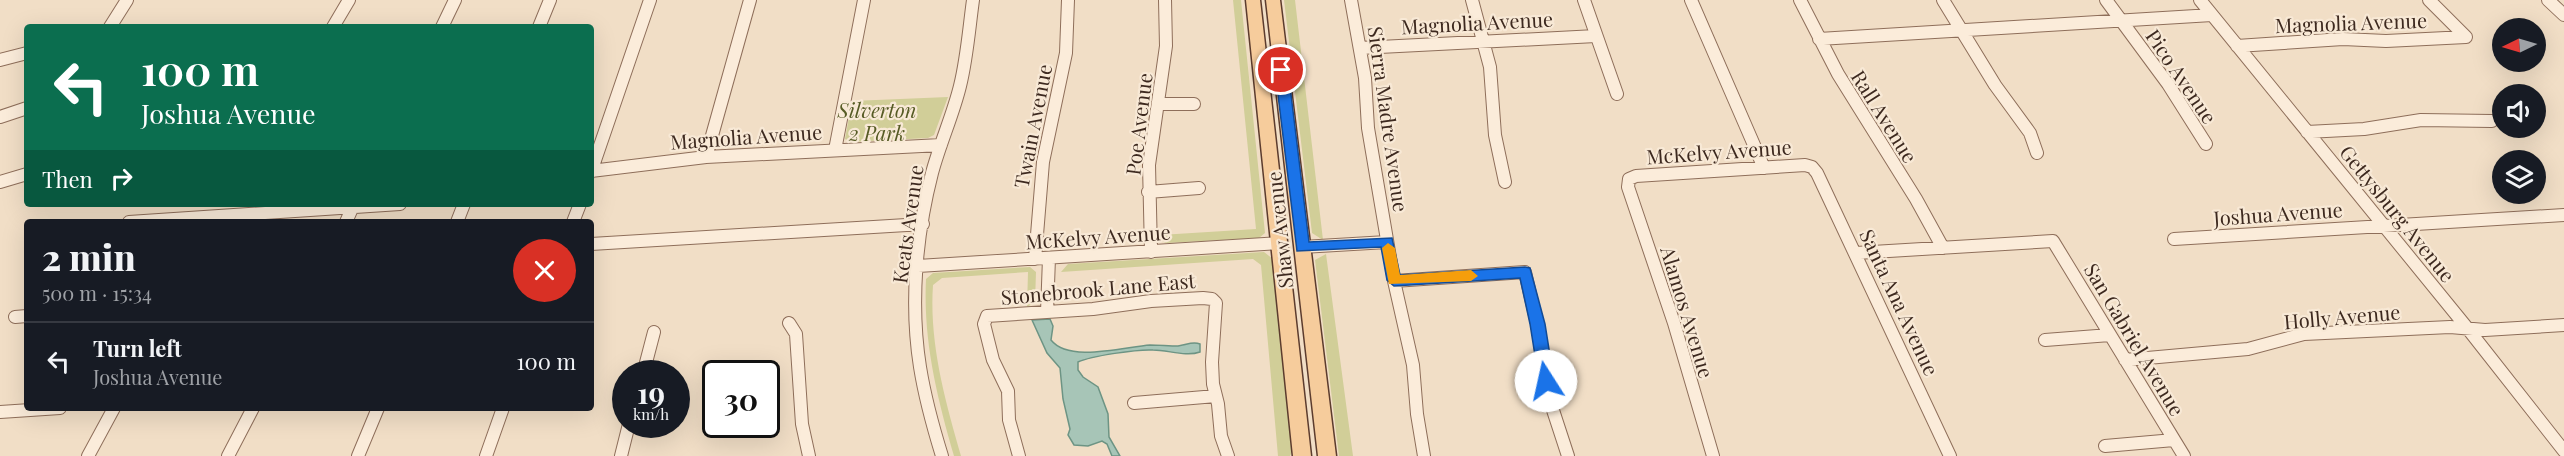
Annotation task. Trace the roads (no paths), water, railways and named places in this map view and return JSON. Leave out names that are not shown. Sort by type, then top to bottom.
[{"type":"main road","name":"Shaw Avenue","points":[[1253,0],[1302,456]]},
{"type":"main road","name":"Shaw Avenue","points":[[1273,0],[1326,456]]},
{"type":"main road","points":[[1270,153],[1284,187],[1290,234],[1295,243],[1302,248]]},
{"type":"main road","points":[[1280,243],[1288,246],[1292,252],[1300,313],[1314,350]]},
{"type":"street","points":[[112,24],[127,0]]},
{"type":"street","points":[[335,24],[348,0]]},
{"type":"street","points":[[443,24],[455,0]]},
{"type":"street","points":[[540,24],[550,0]]},
{"type":"street","points":[[594,163],[650,0]]},
{"type":"street","points":[[706,157],[750,0]]},
{"type":"street","points":[[835,150],[864,0]]},
{"type":"street","name":"Keats Avenue","points":[[942,456],[927,404],[918,355],[915,313],[918,266],[933,171],[960,86],[967,53],[973,0]]},
{"type":"street","name":"Twain Avenue","points":[[1035,259],[1043,162],[1066,53],[1068,0]]},
{"type":"street","name":"Poe Avenue","points":[[1151,252],[1149,165],[1166,46],[1165,0]]},
{"type":"street","name":"Sierra Madre Avenue","points":[[1351,0],[1360,48],[1368,128],[1387,242],[1413,365],[1417,414],[1424,456]]},
{"type":"street","points":[[1472,0],[1492,84],[1499,160],[1505,182]]},
{"type":"street","points":[[1584,0],[1617,93]]},
{"type":"street","points":[[1690,0],[1764,168]]},
{"type":"street","name":"Rall Avenue","points":[[1800,0],[1860,112],[1916,199],[1943,248]]},
{"type":"street","points":[[1943,0],[1995,85],[2030,133],[2037,153]]},
{"type":"street","name":"Pico Avenue","points":[[2106,0],[2168,84],[2206,144]]},
{"type":"street","name":"Gettysburg Avenue","points":[[2199,0],[2468,329],[2564,451]]},
{"type":"street","name":"Magnolia Avenue","points":[[2237,46],[2343,39],[2386,41],[2466,37],[2429,0]]},
{"type":"street","points":[[2548,0],[2564,15]]},
{"type":"street","points":[[1820,39],[2212,15]]},
{"type":"street","name":"Magnolia Avenue","points":[[1360,48],[1596,36]]},
{"type":"street","points":[[0,60],[24,54]]},
{"type":"street","points":[[1159,104],[1194,104]]},
{"type":"street","points":[[0,117],[24,109]]},
{"type":"street","points":[[2307,132],[2364,129],[2421,120],[2492,122]]},
{"type":"street","name":"Magnolia Avenue","points":[[594,172],[706,157],[941,145]]},
{"type":"street","name":"McKelvy Avenue","points":[[1629,179],[1636,176],[1812,167]]},
{"type":"street","name":"Santa Ana Avenue","points":[[1812,167],[1817,172],[1856,253],[1950,456]]},
{"type":"street","points":[[0,182],[24,175]]},
{"type":"street","name":"Alamos Avenue","points":[[1629,179],[1628,188],[1674,323],[1713,456]]},
{"type":"street","points":[[1148,192],[1199,188]]},
{"type":"street","points":[[222,219],[343,207]]},
{"type":"street","name":"Joshua Avenue","points":[[2174,239],[2564,215]]},
{"type":"street","points":[[594,244],[923,224]]},
{"type":"street","points":[[1302,248],[1387,242]]},
{"type":"street","name":"San Gabriel Avenue","points":[[1943,248],[2053,242],[2184,456]]},
{"type":"street","name":"McKelvy Avenue","points":[[918,266],[1280,243]]},
{"type":"street","points":[[1856,253],[1943,248]]},
{"type":"street","points":[[1047,312],[1049,258]]},
{"type":"street","points":[[1394,280],[1525,272],[1538,324],[1550,401],[1568,456]]},
{"type":"street","name":"Stonebrook Lane East","points":[[1019,456],[1009,420],[1008,391],[990,351],[984,324],[987,316],[1094,309],[1150,301],[1212,299],[1216,303],[1217,310],[1212,363],[1216,396]]},
{"type":"street","points":[[789,323],[796,334],[801,414],[808,456]]},
{"type":"street","name":"Holly Avenue","points":[[2125,360],[2248,349],[2304,334],[2450,327],[2485,330],[2564,325]]},
{"type":"street","points":[[647,360],[654,332]]},
{"type":"street","points":[[2045,340],[2110,335]]},
{"type":"street","points":[[1134,403],[1216,396],[1221,436],[1228,456]]},
{"type":"street","points":[[0,412],[24,410]]},
{"type":"street","points":[[88,456],[112,411]]},
{"type":"street","points":[[228,456],[251,411]]},
{"type":"street","points":[[358,456],[377,411]]},
{"type":"street","points":[[486,456],[502,411]]},
{"type":"street","points":[[621,456],[626,438]]},
{"type":"street","points":[[2105,446],[2174,440]]},
{"type":"park label","name":"Silverton 2 Park","points":[[877,120]]}]
